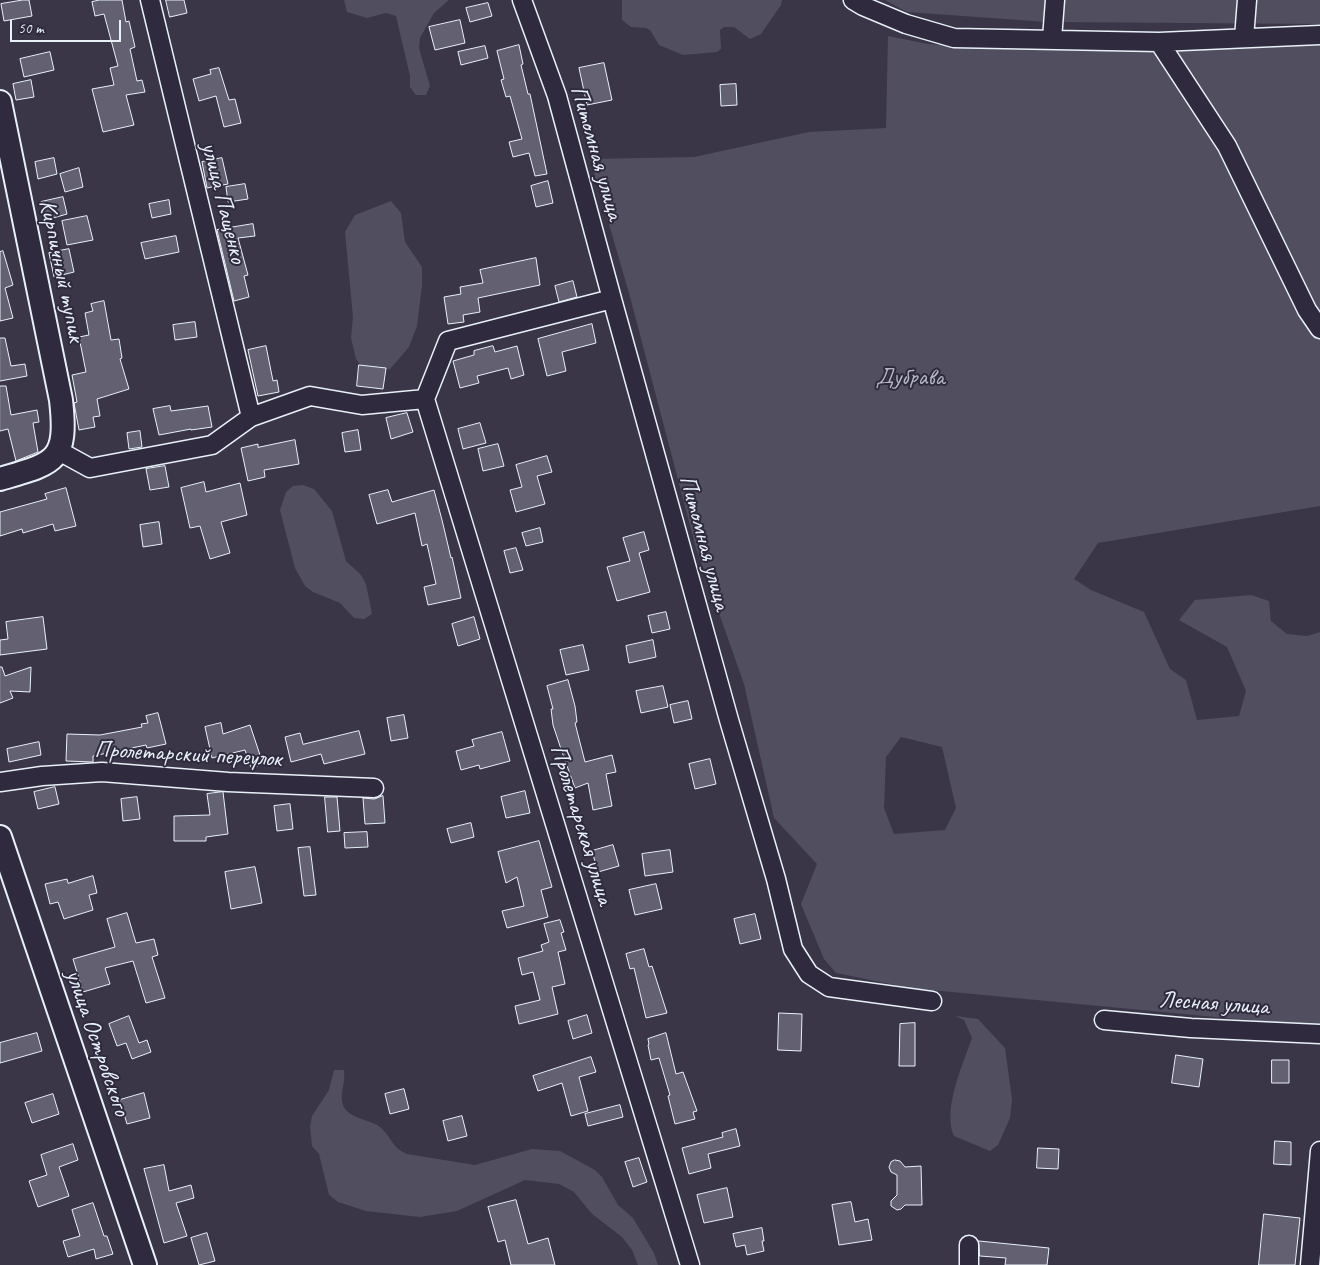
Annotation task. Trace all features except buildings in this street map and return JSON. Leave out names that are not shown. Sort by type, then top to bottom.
[{"type":"street","name":"улица Пащенко","points":[[150,0],[251,417]]},
{"type":"street","name":"Питомная улица","points":[[522,0],[557,96],[721,693],[776,879],[793,949],[809,974],[829,987],[932,1001]]},
{"type":"street","points":[[1052,39],[1055,0]]},
{"type":"street","points":[[1244,38],[1247,0]]},
{"type":"street","points":[[860,2],[906,24],[954,38],[1159,42],[1320,34]]},
{"type":"street","points":[[1159,42],[1227,146],[1307,310],[1320,329]]},
{"type":"street","name":"Кирпичный тупик","points":[[0,102],[61,400],[64,426],[63,439],[58,451]]},
{"type":"street","points":[[0,479],[41,466],[52,460],[58,451],[90,468],[212,445],[251,417],[310,396],[362,405],[425,399],[448,341],[612,299]]},
{"type":"street","name":"Пролетарская улица","points":[[425,399],[690,1265]]},
{"type":"street","name":"Пролетарский переулок","points":[[0,782],[42,776],[102,772],[228,782],[374,788]]},
{"type":"street","name":"улица Островского","points":[[0,837],[145,1265]]},
{"type":"street","name":"Лесная улица","points":[[1104,1020],[1191,1028],[1320,1034]]},
{"type":"street","points":[[1310,1265],[1320,1151]]},
{"type":"street","points":[[969,1245],[969,1265]]},
{"type":"green space","points":[[344,0],[449,0],[434,13],[420,38],[419,48],[430,86],[426,95],[416,95],[410,87],[410,76],[396,16],[386,13],[367,18],[347,12]]},
{"type":"green space","points":[[622,0],[782,0],[781,5],[761,34],[750,39],[734,27],[724,27],[720,30],[721,49],[717,52],[683,55],[659,45],[650,30],[631,27],[622,20]]},
{"type":"green space","points":[[885,0],[1320,0],[1320,24],[1047,22],[907,12]]},
{"type":"green space","name":"Дубрава","points":[[888,36],[928,44],[993,49],[1113,39],[1320,36],[1320,506],[1098,543],[1074,579],[1091,590],[1144,612],[1170,669],[1186,680],[1197,720],[1239,716],[1246,691],[1227,647],[1179,620],[1195,600],[1251,595],[1269,601],[1271,621],[1287,634],[1307,636],[1320,632],[1320,1027],[910,988],[836,973],[824,959],[801,904],[817,864],[774,818],[744,684],[696,548],[629,293],[590,159],[694,157],[809,132],[886,128]],"holes":[[[901,737],[942,747],[956,808],[945,830],[894,834],[884,808],[886,757]]]},
{"type":"green space","points":[[391,201],[401,213],[405,242],[422,267],[422,286],[417,326],[409,347],[390,369],[371,372],[362,367],[356,359],[351,338],[353,317],[345,232],[355,215]]},
{"type":"green space","points":[[303,485],[314,489],[332,511],[346,561],[361,575],[366,584],[372,614],[364,619],[354,618],[340,603],[313,592],[305,586],[295,568],[280,510],[286,492],[293,486]]},
{"type":"green space","points":[[955,1016],[978,1019],[1005,1048],[1012,1099],[1010,1118],[998,1145],[990,1151],[954,1136],[951,1125],[950,1113],[955,1087],[972,1038],[964,1020]]},
{"type":"green space","points":[[334,1070],[344,1070],[342,1101],[346,1110],[354,1116],[376,1124],[384,1130],[398,1149],[407,1154],[475,1165],[532,1149],[560,1151],[595,1170],[602,1177],[618,1205],[633,1218],[654,1253],[658,1265],[638,1265],[632,1250],[622,1237],[592,1214],[574,1192],[559,1184],[525,1180],[457,1211],[420,1217],[366,1211],[338,1202],[329,1195],[319,1154],[312,1146],[310,1126],[312,1116],[329,1090]]}]
